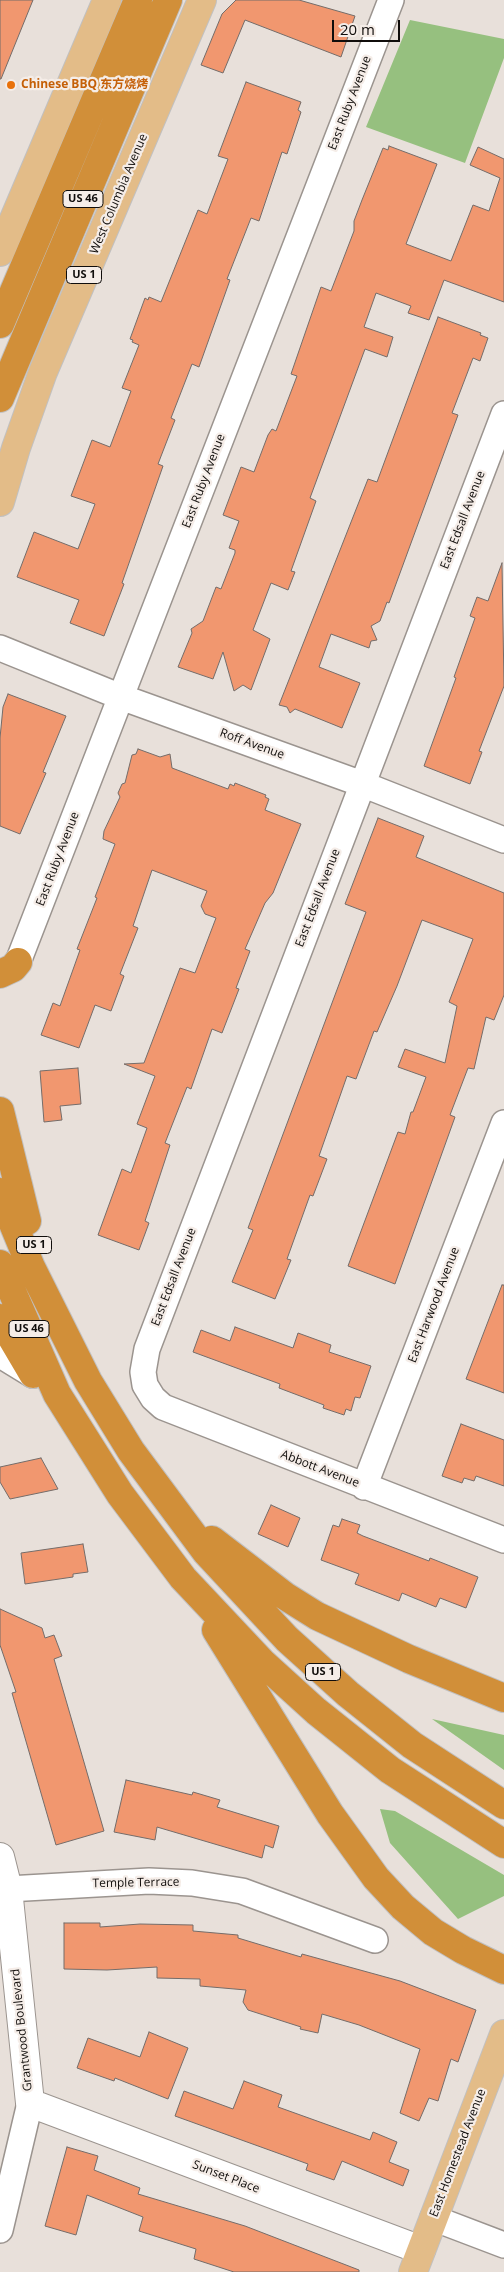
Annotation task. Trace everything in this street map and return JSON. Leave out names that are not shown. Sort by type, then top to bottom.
[{"type":"highway","name":"US 46","points":[[0,324],[138,0]]},
{"type":"highway","name":"US 46","points":[[0,398],[168,0]]},
{"type":"highway","name":"US 1","points":[[0,1111],[51,1309],[88,1381],[110,1418],[171,1508],[206,1552],[259,1610],[324,1673],[412,1745],[504,1805]]},
{"type":"highway","name":"US 46","points":[[0,1192],[16,1233],[51,1309]]},
{"type":"highway","name":"US 46","points":[[0,1264],[57,1394]]},
{"type":"highway","name":"US 1","points":[[0,1318],[33,1375],[57,1394],[120,1494],[183,1578],[262,1662],[316,1711],[390,1770],[504,1844]]},
{"type":"highway","points":[[171,1508],[271,1586],[317,1616],[409,1659],[504,1698]]},
{"type":"highway","points":[[183,1578],[330,1814],[376,1878],[403,1908],[433,1932],[504,1970]]},
{"type":"main road","points":[[0,252],[106,0]]},
{"type":"main road","name":"West Columbia Avenue","points":[[0,502],[16,448],[43,372],[202,0]]},
{"type":"main road","name":"East Homestead Avenue","points":[[417,2261],[504,2034]]},
{"type":"street","name":"East Ruby Avenue","points":[[9,968],[121,697],[390,0]]},
{"type":"street","name":"East Edsall Avenue","points":[[146,1385],[143,1372],[147,1349],[504,414]]},
{"type":"street","name":"Roff Avenue","points":[[0,648],[121,697],[362,784],[504,840]]},
{"type":"street","name":"East Harwood Avenue","points":[[364,1487],[504,1123]]},
{"type":"street","points":[[0,1355],[33,1375]]},
{"type":"street","name":"Abbott Avenue","points":[[146,1385],[153,1398],[163,1407],[504,1540]]},
{"type":"street","name":"Grantwood Boulevard","points":[[0,1857],[8,1890],[9,2001],[30,2103],[0,2230]]},
{"type":"street","name":"Temple Terrace","points":[[8,1890],[149,1881],[192,1883],[242,1891],[375,1940]]},
{"type":"street","name":"Sunset Place","points":[[30,2103],[417,2261]]},
{"type":"street","points":[[433,2218],[504,2245]]},
{"type":"green space","points":[[410,20],[504,39],[504,58],[465,163],[366,127]]},
{"type":"green space","points":[[432,1719],[504,1735],[504,1770]]},
{"type":"green space","points":[[380,1809],[395,1811],[504,1875],[504,1896],[458,1919],[390,1843]]},
{"type":"building","points":[[0,0],[33,0],[1,79],[0,79]]},
{"type":"building","points":[[236,0],[299,0],[355,16],[341,57],[245,20],[223,73],[201,65],[222,14]]},
{"type":"building","points":[[246,82],[301,102],[298,110],[301,112],[287,154],[282,152],[259,221],[251,218],[227,279],[230,280],[199,367],[192,364],[171,418],[175,420],[158,464],[163,466],[122,583],[124,584],[104,636],[70,623],[79,600],[17,577],[34,532],[78,549],[95,504],[71,496],[92,440],[110,447],[131,391],[122,388],[139,345],[130,339],[145,298],[148,300],[149,297],[161,302],[198,210],[207,214],[228,159],[218,156]]},
{"type":"building","points":[[389,146],[437,164],[406,244],[451,261],[473,205],[489,211],[500,178],[470,165],[478,147],[504,159],[504,302],[444,280],[429,320],[408,313],[411,306],[376,293],[364,327],[393,337],[387,357],[365,349],[310,498],[316,501],[291,571],[295,572],[288,590],[271,583],[253,630],[270,639],[251,690],[243,685],[234,691],[223,652],[213,679],[178,667],[192,633],[191,629],[203,621],[216,587],[221,589],[235,553],[235,550],[229,548],[239,521],[223,515],[241,467],[254,472],[268,435],[272,429],[276,431],[297,376],[291,374],[321,287],[331,291],[354,231],[354,221],[362,200],[383,148],[388,150]]},
{"type":"building","points":[[438,317],[481,333],[480,335],[488,338],[480,361],[473,358],[452,413],[458,415],[389,603],[387,602],[380,621],[371,626],[377,640],[371,641],[369,648],[331,634],[319,667],[360,683],[342,728],[295,709],[290,713],[287,707],[279,705],[368,479],[377,482]]},
{"type":"building","points":[[502,563],[504,686],[479,751],[482,752],[470,784],[424,766],[456,678],[454,677],[475,618],[470,616],[477,597],[488,601]]},
{"type":"building","points":[[8,694],[66,716],[43,772],[46,773],[20,834],[0,826],[0,738],[3,707]]},
{"type":"building","points":[[138,749],[160,757],[170,754],[172,768],[228,789],[230,784],[234,786],[235,783],[266,795],[265,797],[269,799],[265,810],[301,824],[273,893],[265,903],[245,949],[250,951],[236,988],[239,989],[222,1033],[212,1029],[191,1089],[187,1087],[165,1143],[170,1145],[145,1221],[149,1223],[139,1250],[98,1235],[122,1169],[131,1173],[147,1128],[137,1124],[155,1076],[124,1064],[144,1063],[180,968],[195,973],[216,918],[205,914],[201,906],[207,891],[152,870],[133,926],[138,928],[120,974],[124,976],[111,1011],[95,1005],[79,1048],[41,1035],[53,1003],[60,1006],[80,950],[77,949],[115,844],[103,839],[104,831],[120,797],[118,793],[122,784],[125,783],[132,755],[136,754]]},
{"type":"building","points":[[378,818],[424,836],[416,857],[504,893],[504,995],[494,1020],[486,1017],[474,1069],[468,1068],[450,1115],[455,1117],[395,1284],[348,1266],[398,1132],[405,1134],[411,1112],[413,1112],[426,1077],[398,1067],[405,1049],[445,1063],[457,1006],[449,1002],[473,939],[422,920],[397,986],[377,1032],[374,1031],[356,1079],[347,1076],[319,1156],[327,1159],[313,1196],[310,1195],[287,1259],[291,1260],[275,1299],[232,1282],[253,1230],[248,1228],[366,912],[345,904]]},
{"type":"building","points":[[78,1068],[81,1104],[60,1106],[62,1120],[44,1122],[40,1071]]},
{"type":"building","points":[[502,1285],[504,1285],[504,1393],[466,1379]]},
{"type":"building","points":[[235,1327],[293,1348],[298,1333],[331,1345],[329,1352],[371,1366],[360,1398],[355,1397],[351,1411],[346,1409],[344,1415],[323,1408],[324,1405],[279,1388],[280,1384],[193,1352],[201,1330],[230,1341]]},
{"type":"building","points":[[461,1424],[504,1440],[504,1486],[476,1476],[474,1481],[464,1478],[462,1483],[442,1476]]},
{"type":"building","points":[[41,1458],[58,1489],[10,1499],[0,1482],[0,1467]]},
{"type":"building","points":[[271,1505],[300,1518],[288,1547],[258,1534]]},
{"type":"building","points":[[342,1519],[360,1525],[357,1533],[363,1536],[429,1561],[430,1558],[478,1577],[466,1608],[440,1598],[436,1607],[402,1593],[399,1601],[355,1584],[359,1574],[321,1560],[333,1525],[339,1527]]},
{"type":"building","points":[[83,1544],[88,1572],[73,1574],[73,1577],[25,1584],[21,1553]]},
{"type":"building","points":[[0,1609],[42,1628],[45,1638],[54,1635],[62,1656],[54,1659],[104,1831],[56,1845],[12,1693],[16,1692],[0,1645]]},
{"type":"building","points":[[126,1780],[192,1795],[193,1792],[220,1800],[217,1807],[279,1826],[273,1848],[265,1845],[262,1858],[157,1827],[155,1840],[114,1832]]},
{"type":"building","points":[[64,1923],[100,1923],[100,1927],[140,1924],[193,1925],[193,1931],[238,1935],[238,1938],[301,1957],[302,1954],[400,1981],[476,2010],[458,2062],[451,2059],[438,2101],[429,2098],[419,2121],[400,2113],[420,2049],[359,2025],[322,2014],[318,2033],[300,2029],[301,2027],[248,2010],[243,2002],[246,1990],[200,1986],[200,1979],[157,1978],[157,1967],[107,1970],[64,1969]]},
{"type":"building","points":[[149,2032],[188,2048],[168,2099],[115,2078],[114,2081],[77,2068],[88,2038],[140,2057]]},
{"type":"building","points":[[244,2081],[282,2095],[278,2107],[370,2140],[373,2132],[397,2142],[389,2162],[409,2170],[403,2186],[342,2161],[334,2180],[306,2170],[308,2164],[175,2116],[184,2091],[233,2109]]},
{"type":"building","points":[[67,2147],[98,2156],[94,2170],[140,2188],[138,2194],[245,2226],[359,2270],[359,2272],[234,2272],[194,2259],[196,2249],[139,2231],[143,2217],[87,2195],[76,2235],[45,2226]]},
{"type":"place","name":"Chinese BBQ 东方烧烤","points":[[11,85]]}]
